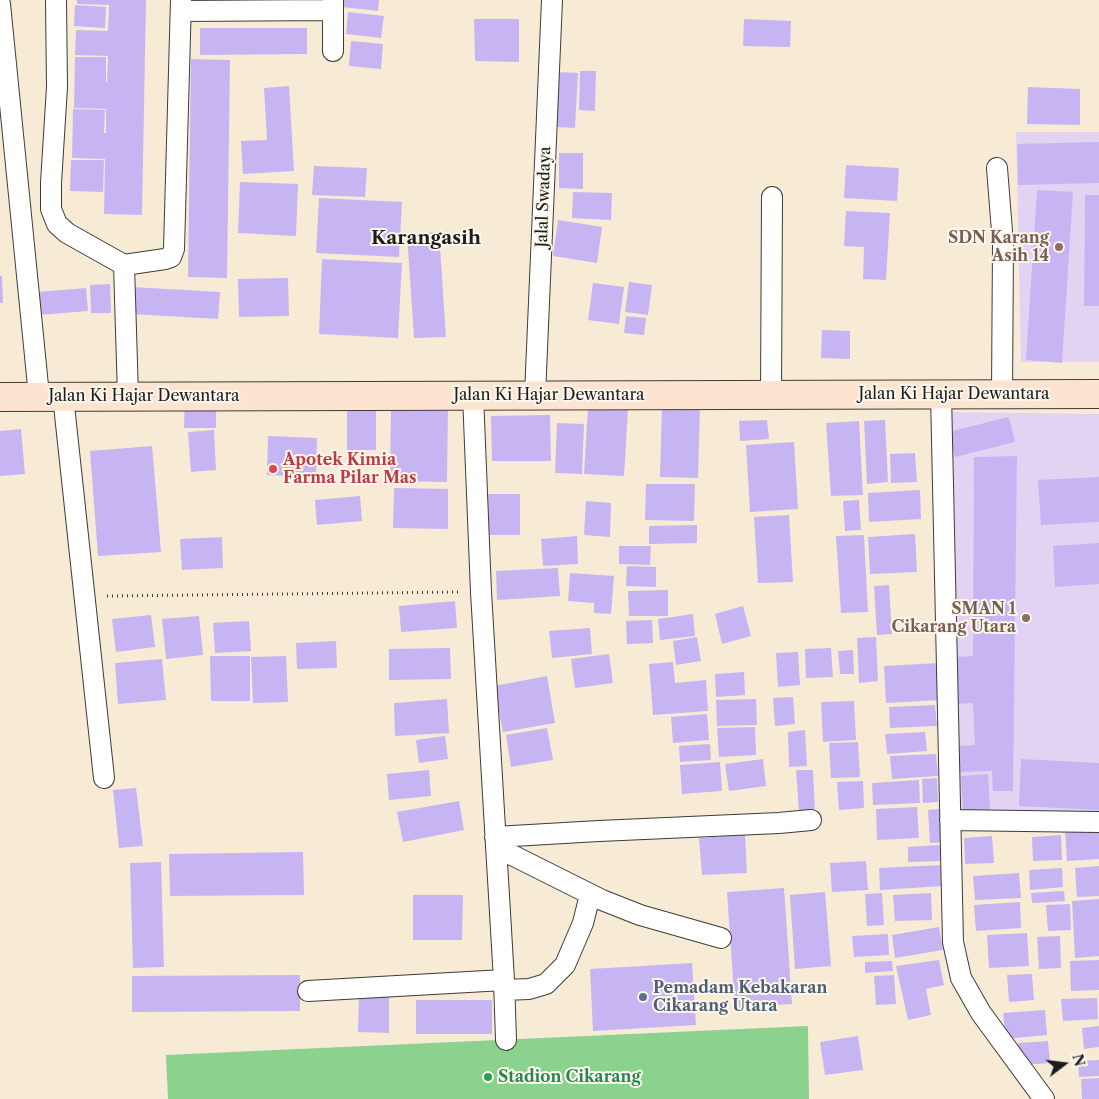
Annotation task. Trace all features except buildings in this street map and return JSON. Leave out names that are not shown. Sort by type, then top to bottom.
[{"type":"main road","name":"Jalan Ki Hajar Dewantara","points":[[0,397],[1099,394]]},
{"type":"street","points":[[56,0],[57,87],[50,183],[51,209],[57,224],[67,234],[124,265],[165,259],[171,257],[174,249],[181,5],[333,5],[333,52]]},
{"type":"street","name":"Jalal Swadaya","points":[[535,395],[552,0]]},
{"type":"street","points":[[0,4],[51,396],[85,597],[104,778]]},
{"type":"street","points":[[997,168],[1003,244],[1002,394]]},
{"type":"street","points":[[771,394],[772,197]]},
{"type":"street","points":[[124,265],[128,396]]},
{"type":"street","points":[[941,394],[953,942],[961,978],[981,1013],[1044,1099]]},
{"type":"street","points":[[473,395],[481,592],[506,1040]]},
{"type":"street","points":[[496,842],[599,831],[811,820]]},
{"type":"street","points":[[950,820],[1099,822]]},
{"type":"street","points":[[496,842],[590,894],[640,915],[721,938]]},
{"type":"street","points":[[308,991],[504,985],[529,989],[546,984],[565,965],[583,923],[590,894]]},
{"type":"path","points":[[85,597],[481,592]]},
{"type":"shaded area","name":"SDN Karang Asih 14","points":[[1016,132],[1099,132],[1099,362],[1021,362]]},
{"type":"shaded area","name":"SMAN 1 Cikarang Utara","points":[[946,412],[1099,414],[1099,822],[960,822]]},
{"type":"green space","name":"Stadion Cikarang","points":[[808,1026],[809,1099],[168,1099],[166,1055]]},
{"type":"place","name":"SDN Karang Asih 14","points":[[1059,247]]},
{"type":"place","name":"Apotek Kimia Farma Pilar Mas","points":[[273,469]]},
{"type":"place","name":"SMAN 1 Cikarang Utara","points":[[1026,618]]},
{"type":"place","name":"Pemadam Kebakaran Cikarang Utara","points":[[643,997]]},
{"type":"place","name":"Stadion Cikarang","points":[[488,1077]]},
{"type":"district","name":"Karangasih","points":[[426,239]]}]
